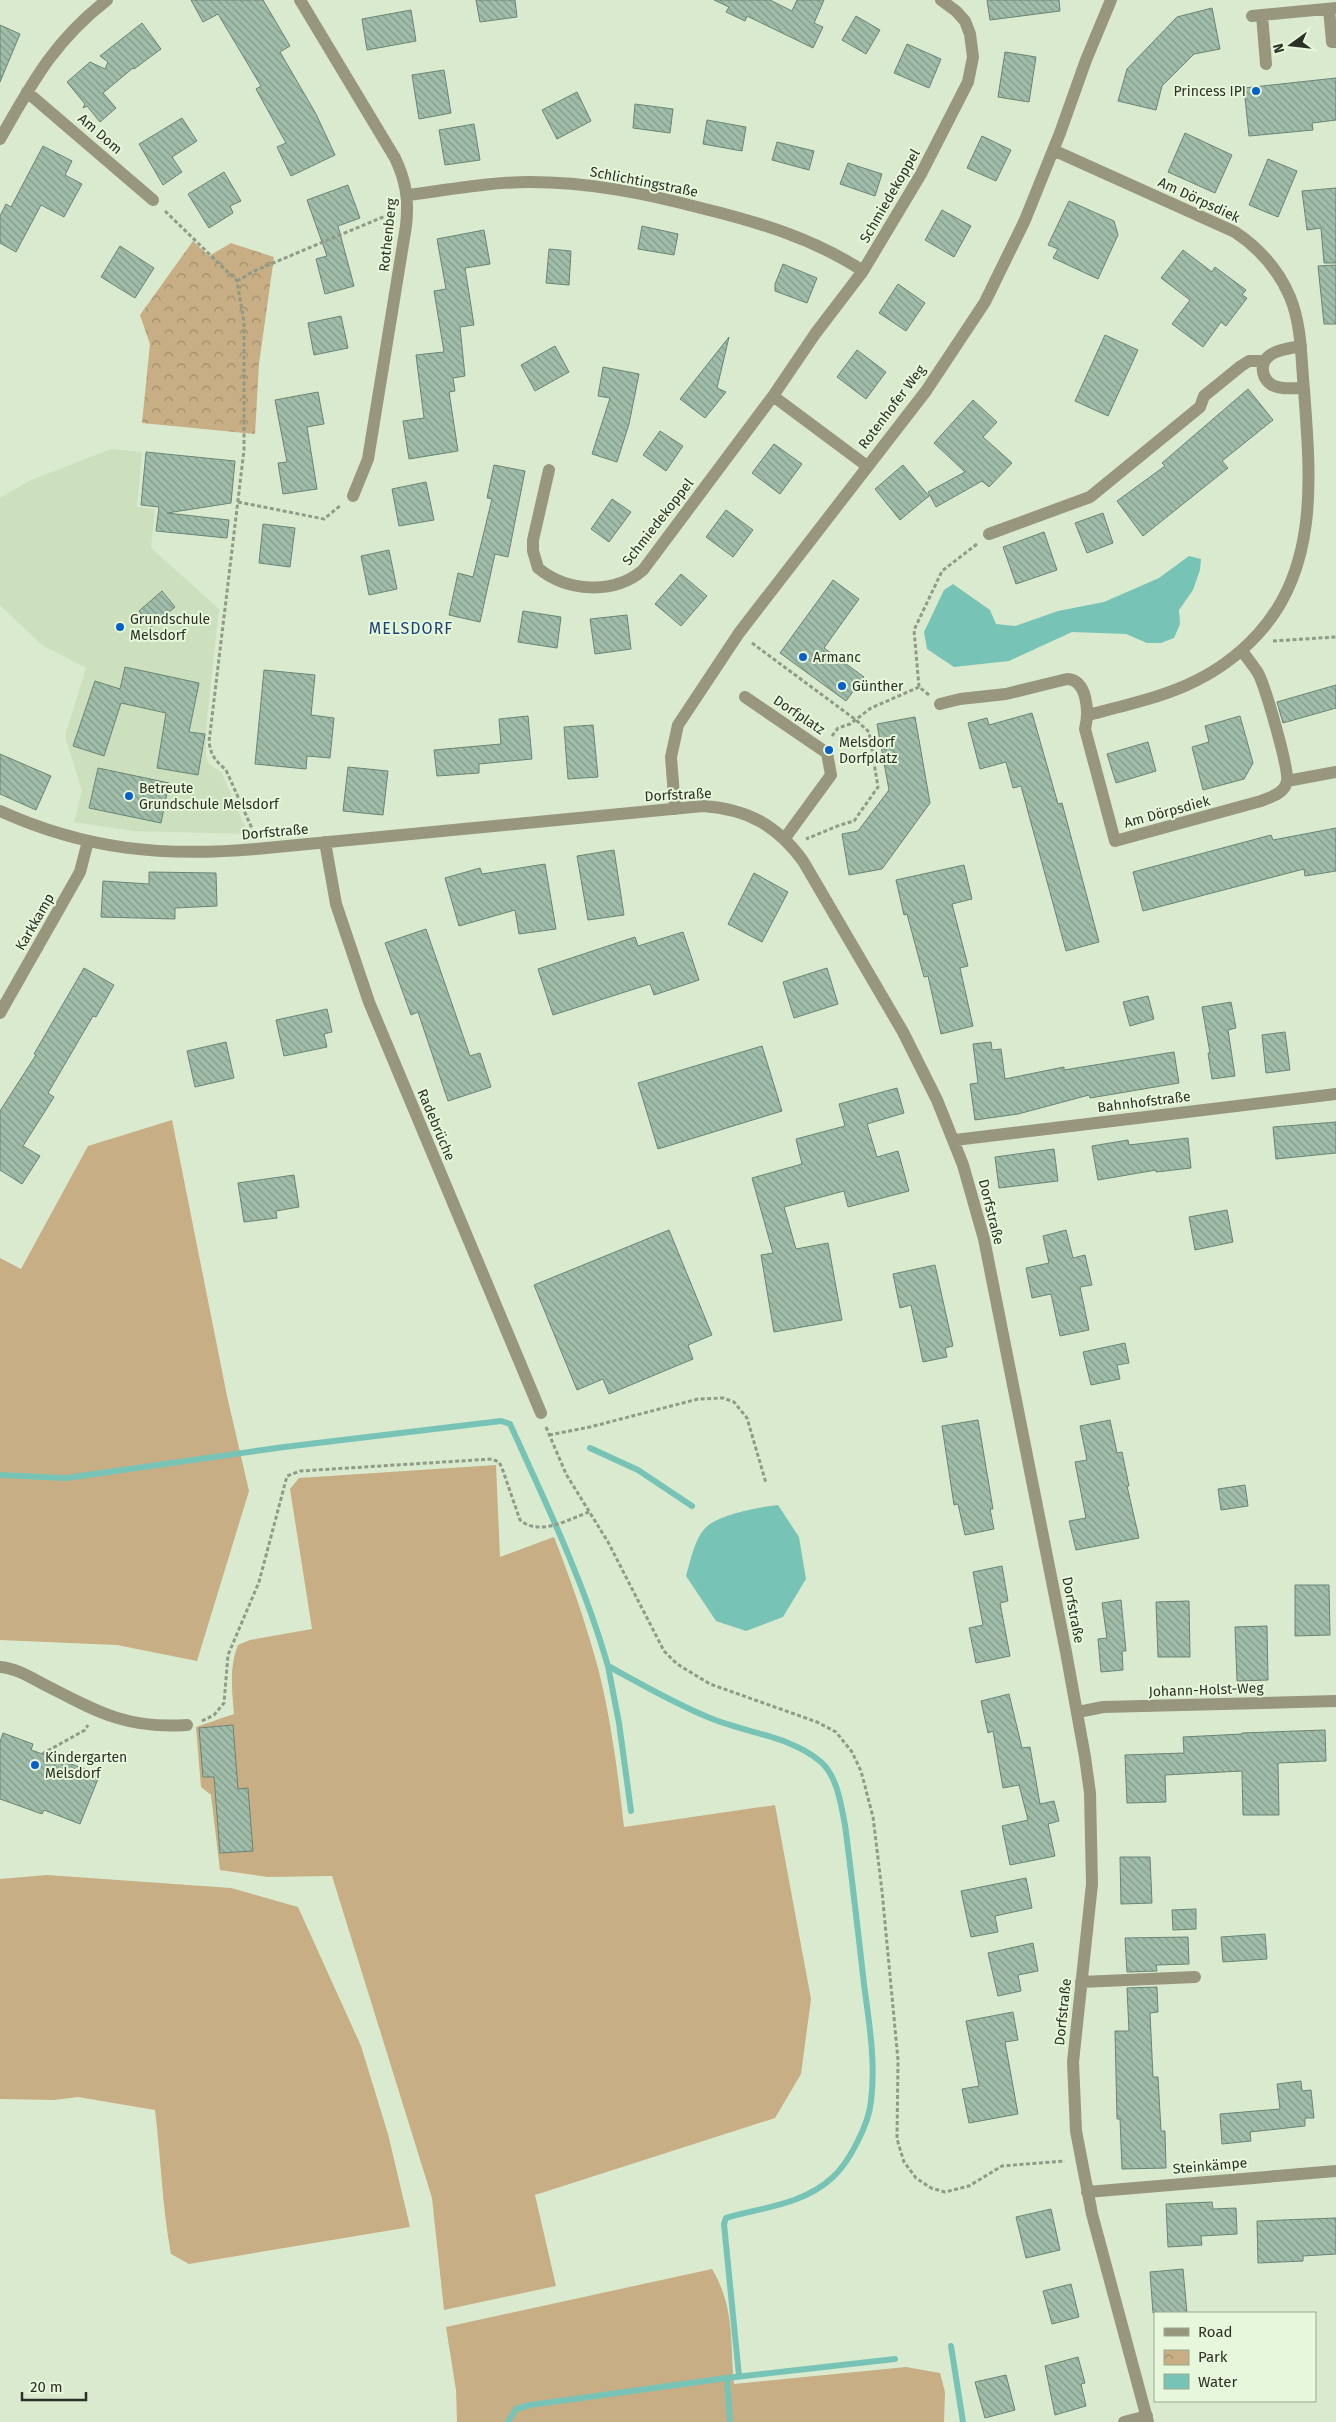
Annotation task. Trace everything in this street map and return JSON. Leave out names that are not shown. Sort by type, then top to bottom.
[{"type":"street","points":[[0,139],[41,68],[66,35],[83,18],[107,0]]},
{"type":"street","name":"Rothenberg","points":[[300,0],[395,158],[402,173],[408,195],[408,211],[368,460],[353,496]]},
{"type":"street","name":"Schmiedekoppel","points":[[549,470],[533,540],[533,550],[538,568],[546,574],[577,585],[596,588],[615,585],[635,577],[643,570],[774,396],[815,334],[862,271],[921,174],[968,82],[973,58],[970,34],[965,21],[956,11],[941,0]]},
{"type":"street","name":"Rotenhofer Weg","points":[[675,809],[670,756],[678,725],[740,633],[926,391],[985,302],[1025,220],[1111,0]]},
{"type":"street","points":[[1266,64],[1257,15],[1308,5],[1333,8],[1332,42],[1336,42]]},
{"type":"street","name":"Am Dom","points":[[27,92],[153,200]]},
{"type":"street","name":"Am Dörpsdiek","points":[[1053,150],[1235,232],[1249,241],[1273,266],[1294,307],[1301,346],[1304,388],[1309,487],[1304,545],[1289,587],[1276,611],[1260,632],[1224,666],[1181,689],[1088,716]]},
{"type":"street","name":"Schlichtingstraße","points":[[408,195],[507,183],[601,186],[654,196],[776,229],[828,251],[862,271]]},
{"type":"street","points":[[1301,346],[1282,349],[1271,354],[1265,361],[1263,370],[1265,379],[1272,385],[1304,388]]},
{"type":"street","points":[[989,534],[1090,497],[1200,407],[1204,396],[1241,366],[1249,361],[1265,361]]},
{"type":"street","points":[[774,396],[867,466]]},
{"type":"street","points":[[1242,651],[1258,674],[1264,688],[1285,764],[1287,781],[1336,772]]},
{"type":"street","name":"Am Dörpsdiek","points":[[940,704],[960,699],[1006,694],[1067,679],[1075,680],[1080,684],[1088,716],[1085,729],[1115,841],[1261,802],[1282,791],[1287,781]]},
{"type":"street","name":"Dorfplatz","points":[[745,697],[827,753],[830,774],[785,838]]},
{"type":"street","name":"Dorfstraße","points":[[0,811],[57,834],[153,852],[256,849],[703,806],[727,808],[747,814],[785,838],[803,861],[903,1032],[955,1140],[984,1240],[1078,1712],[1092,1821],[1092,1884],[1072,2084],[1080,2158],[1087,2192],[1147,2419]]},
{"type":"street","name":"Karkkamp","points":[[0,1013],[80,872],[88,841]]},
{"type":"street","name":"Radebrüche","points":[[325,842],[336,904],[369,1002],[541,1412]]},
{"type":"street","name":"Bahnhofstraße","points":[[955,1140],[1336,1094]]},
{"type":"street","points":[[0,1667],[21,1673],[97,1712],[134,1724],[187,1725]]},
{"type":"street","name":"Johann-Holst-Weg","points":[[1078,1712],[1103,1708],[1336,1701]]},
{"type":"street","points":[[1081,1982],[1194,1977]]},
{"type":"street","name":"Steinkämpe","points":[[1087,2192],[1336,2171]]},
{"type":"street","points":[[1124,2422],[1147,2419]]},
{"type":"path","points":[[153,200],[200,243],[237,281],[242,300],[245,340],[244,450],[209,742],[212,756],[218,765],[226,770],[254,833],[256,849]]},
{"type":"path","points":[[237,281],[254,271],[390,214],[408,211]]},
{"type":"path","points":[[238,502],[324,519],[353,496]]},
{"type":"path","points":[[821,748],[838,728],[850,724],[871,708],[919,687],[914,630],[942,571],[989,534]]},
{"type":"path","points":[[1260,632],[1274,642],[1336,637]]},
{"type":"path","points":[[549,1435],[590,1427],[698,1399],[723,1398],[734,1402],[747,1418],[766,1483]]},
{"type":"path","points":[[541,1412],[566,1474],[608,1542],[653,1634],[664,1651],[677,1664],[710,1684],[817,1722],[836,1732],[852,1752],[867,1791],[879,1858],[898,2060],[897,2139],[904,2162],[916,2178],[931,2188],[946,2192],[969,2186],[1002,2166],[1080,2158]]},
{"type":"path","points":[[187,1725],[208,1719],[224,1703],[228,1655],[259,1582],[283,1483],[287,1476],[300,1472],[492,1459],[499,1462],[502,1468],[520,1520],[531,1527],[542,1527],[589,1512]]},
{"type":"path","points":[[42,1754],[85,1730],[97,1712]]},
{"type":"shaded area","name":"Grundschule Melsdorf","points":[[111,449],[142,452],[137,507],[155,509],[151,548],[219,609],[206,729],[206,756],[209,764],[222,773],[248,834],[133,831],[74,822],[82,791],[65,736],[86,668],[42,645],[0,605],[0,498],[29,481]]},
{"type":"green space","points":[[193,241],[209,256],[231,243],[274,257],[259,364],[255,434],[142,423],[150,344],[140,315]]},
{"type":"green space","points":[[172,1120],[227,1396],[249,1491],[197,1661],[117,1645],[0,1640],[0,1258],[21,1269],[88,1146]]},
{"type":"green space","points":[[496,1465],[500,1557],[554,1537],[572,1586],[603,1687],[614,1747],[624,1827],[775,1805],[811,1999],[801,2074],[775,2118],[535,2195],[556,2286],[444,2310],[432,2198],[332,1876],[268,1877],[220,1870],[211,1795],[201,1787],[196,1727],[234,1714],[232,1670],[238,1645],[250,1640],[312,1629],[290,1489],[299,1478]]},
{"type":"green space","points":[[47,1875],[231,1888],[298,1907],[361,2046],[388,2134],[410,2227],[189,2264],[171,2254],[155,2110],[78,2097],[54,2100],[0,2099],[0,1879]]},
{"type":"green space","points":[[712,2269],[725,2297],[728,2311],[734,2384],[906,2367],[940,2373],[945,2392],[944,2422],[457,2422],[456,2390],[446,2327]]},
{"type":"water","points":[[1189,556],[1201,559],[1200,570],[1193,590],[1179,610],[1180,624],[1174,638],[1161,643],[1147,643],[1126,634],[1072,632],[1009,661],[954,667],[927,649],[924,632],[944,590],[953,584],[990,610],[996,624],[1015,626],[1058,611],[1104,602],[1159,578]]},
{"type":"water","points":[[778,1505],[799,1537],[806,1579],[783,1617],[746,1631],[716,1621],[686,1576],[697,1541],[705,1528],[717,1520],[753,1509]]},
{"type":"building","points":[[191,0],[263,0],[290,46],[280,52],[316,114],[335,155],[291,176],[277,147],[286,143],[256,89],[261,86],[218,14],[203,22]]},
{"type":"building","points":[[476,0],[515,0],[517,17],[480,22]]},
{"type":"building","points":[[714,0],[770,0],[792,11],[797,0],[824,0],[814,23],[823,27],[813,48],[747,16],[745,21],[726,12],[729,7]]},
{"type":"building","points":[[987,0],[1059,0],[1060,11],[990,20]]},
{"type":"building","points":[[1212,8],[1220,49],[1194,54],[1162,86],[1156,110],[1118,101],[1127,69],[1177,17]]},
{"type":"building","points":[[411,10],[416,41],[367,50],[362,19]]},
{"type":"building","points":[[856,16],[880,30],[866,54],[842,40]]},
{"type":"building","points":[[142,23],[161,49],[133,68],[103,93],[116,108],[100,122],[87,106],[83,108],[85,104],[67,82],[90,62],[105,69],[108,62],[100,56]]},
{"type":"building","points":[[0,25],[20,34],[0,82]]},
{"type":"building","points":[[907,44],[941,59],[929,88],[894,73]]},
{"type":"building","points":[[1005,52],[1036,57],[1029,102],[998,97]]},
{"type":"building","points":[[444,70],[451,113],[419,119],[412,75]]},
{"type":"building","points":[[1336,78],[1336,120],[1312,123],[1313,130],[1249,136],[1244,88]]},
{"type":"building","points":[[577,92],[591,121],[557,139],[542,110]]},
{"type":"building","points":[[635,104],[673,109],[670,133],[633,128]]},
{"type":"building","points":[[182,118],[197,141],[172,157],[182,172],[163,185],[139,144]]},
{"type":"building","points":[[707,120],[746,127],[742,151],[703,144]]},
{"type":"building","points":[[474,124],[480,160],[445,165],[439,130]]},
{"type":"building","points":[[1185,133],[1232,155],[1215,193],[1168,172]]},
{"type":"building","points":[[982,136],[1011,150],[996,181],[967,168]]},
{"type":"building","points":[[777,142],[814,151],[809,170],[772,160]]},
{"type":"building","points":[[43,146],[72,161],[65,175],[82,184],[64,217],[41,205],[16,252],[0,243],[0,216],[6,204],[11,207]]},
{"type":"building","points":[[1268,159],[1297,171],[1278,217],[1249,205]]},
{"type":"building","points":[[848,163],[882,174],[875,196],[840,184]]},
{"type":"building","points":[[224,172],[241,201],[230,206],[233,213],[209,228],[188,194]]},
{"type":"building","points":[[348,185],[360,218],[338,226],[354,286],[325,294],[316,259],[327,256],[307,200]]},
{"type":"building","points":[[1336,188],[1336,263],[1324,263],[1321,228],[1307,230],[1302,191]]},
{"type":"building","points":[[1069,201],[1114,221],[1118,235],[1098,279],[1053,258],[1058,249],[1048,245]]},
{"type":"building","points":[[942,210],[971,226],[954,257],[925,240]]},
{"type":"building","points":[[642,226],[678,234],[674,255],[638,249]]},
{"type":"building","points":[[484,230],[490,264],[465,268],[474,325],[460,327],[465,376],[453,378],[455,391],[449,392],[458,451],[409,459],[403,421],[424,418],[416,355],[444,352],[434,291],[446,289],[437,239]]},
{"type":"building","points":[[120,246],[154,268],[135,298],[101,277]]},
{"type":"building","points":[[549,249],[571,251],[569,285],[546,283]]},
{"type":"building","points":[[1183,250],[1212,272],[1215,267],[1246,290],[1242,295],[1247,298],[1226,326],[1221,322],[1203,347],[1172,324],[1190,300],[1161,278]]},
{"type":"building","points":[[783,264],[817,278],[807,303],[775,291],[775,284]]},
{"type":"building","points":[[1336,265],[1336,324],[1324,324],[1318,266]]},
{"type":"building","points":[[898,284],[925,303],[906,331],[879,313]]},
{"type":"building","points":[[341,316],[348,348],[314,355],[308,323]]},
{"type":"building","points":[[1105,335],[1138,350],[1108,416],[1075,401]]},
{"type":"building","points":[[729,337],[717,388],[726,392],[705,418],[680,399]]},
{"type":"building","points":[[555,346],[569,372],[535,391],[521,365]]},
{"type":"building","points":[[857,350],[886,372],[866,399],[837,377]]},
{"type":"building","points":[[603,367],[639,374],[629,424],[617,462],[592,454],[610,398],[598,396]]},
{"type":"building","points":[[1248,389],[1273,420],[1222,461],[1228,468],[1143,536],[1117,501],[1165,466],[1162,463]]},
{"type":"building","points":[[318,392],[324,424],[307,427],[317,489],[283,494],[278,463],[287,462],[275,400]]},
{"type":"building","points":[[973,400],[997,422],[983,437],[1012,463],[989,487],[982,481],[936,507],[928,492],[965,472],[934,443]]},
{"type":"building","points":[[660,431],[683,446],[666,471],[643,455]]},
{"type":"building","points":[[774,444],[802,464],[780,494],[752,473]]},
{"type":"building","points":[[146,452],[235,461],[231,503],[167,513],[229,520],[227,538],[156,531],[159,507],[141,505]]},
{"type":"building","points":[[494,465],[525,471],[508,557],[495,554],[480,622],[449,615],[458,573],[473,577],[492,499],[487,498]]},
{"type":"building","points":[[903,465],[929,496],[900,520],[875,489]]},
{"type":"building","points":[[426,482],[434,520],[399,526],[392,489]]},
{"type":"building","points":[[612,499],[631,512],[609,542],[591,529]]},
{"type":"building","points":[[726,510],[753,530],[733,557],[706,537]]},
{"type":"building","points":[[1103,513],[1113,543],[1087,553],[1075,523]]},
{"type":"building","points":[[263,524],[295,528],[290,567],[259,563]]},
{"type":"building","points":[[1044,532],[1057,570],[1016,584],[1003,547]]},
{"type":"building","points":[[389,550],[397,589],[369,595],[361,556]]},
{"type":"building","points":[[681,574],[707,596],[681,626],[655,604]]},
{"type":"building","points":[[833,580],[859,599],[824,648],[864,677],[846,701],[780,653]]},
{"type":"building","points":[[162,591],[175,607],[151,627],[139,611]]},
{"type":"building","points":[[523,611],[561,617],[557,648],[518,642]]},
{"type":"building","points":[[627,615],[631,649],[595,654],[590,619]]},
{"type":"building","points":[[125,667],[199,683],[189,732],[205,734],[198,775],[157,768],[166,713],[121,703],[104,756],[73,746],[95,681],[120,689]]},
{"type":"building","points":[[264,670],[315,675],[311,715],[334,718],[330,758],[307,756],[306,769],[255,764]]},
{"type":"building","points":[[1336,685],[1336,708],[1283,723],[1277,702]]},
{"type":"building","points":[[1032,713],[1058,804],[1062,803],[1099,942],[1066,951],[1021,786],[1013,788],[1006,762],[980,769],[968,723],[987,718],[989,725]]},
{"type":"building","points":[[528,716],[532,759],[479,764],[479,773],[437,776],[434,750],[501,744],[499,719]]},
{"type":"building","points":[[1240,716],[1253,763],[1244,779],[1203,790],[1192,747],[1209,742],[1205,726]]},
{"type":"building","points":[[915,717],[930,803],[882,869],[849,875],[842,834],[858,831],[889,790],[877,724]]},
{"type":"building","points":[[593,725],[598,777],[568,779],[564,727]]},
{"type":"building","points":[[1148,742],[1156,771],[1116,783],[1107,754]]},
{"type":"building","points":[[0,754],[51,776],[36,810],[0,794]]},
{"type":"building","points":[[348,767],[388,771],[383,815],[343,811]]},
{"type":"building","name":"Betreute Grundschule Melsdorf","points":[[98,768],[169,783],[161,823],[89,808]]},
{"type":"building","points":[[1336,828],[1336,871],[1305,876],[1304,869],[1143,911],[1133,872],[1271,835],[1273,840]]},
{"type":"building","points":[[614,850],[624,915],[588,920],[577,856]]},
{"type":"building","points":[[545,864],[556,929],[519,934],[515,910],[459,926],[445,878],[480,868],[482,874]]},
{"type":"building","points":[[964,865],[972,899],[952,904],[968,966],[960,968],[973,1026],[941,1034],[928,976],[924,977],[907,914],[904,915],[896,880]]},
{"type":"building","points":[[149,872],[216,873],[217,906],[175,908],[175,919],[101,917],[103,881],[149,884]]},
{"type":"building","points":[[754,873],[788,892],[762,942],[728,924]]},
{"type":"building","points":[[426,929],[470,1056],[480,1053],[491,1087],[448,1101],[418,1012],[411,1015],[385,943]]},
{"type":"building","points":[[683,932],[699,980],[654,995],[650,984],[553,1015],[538,969],[635,937],[638,946]]},
{"type":"building","points":[[84,968],[114,985],[96,1017],[93,1016],[48,1093],[54,1097],[23,1146],[40,1156],[22,1184],[0,1170],[0,1111],[36,1055],[34,1054]]},
{"type":"building","points":[[827,968],[838,1004],[794,1018],[783,982]]},
{"type":"building","points":[[1148,996],[1154,1019],[1130,1026],[1123,1002]]},
{"type":"building","points":[[1231,1002],[1236,1028],[1228,1030],[1235,1076],[1212,1079],[1208,1053],[1210,1053],[1202,1007]]},
{"type":"building","points":[[327,1009],[332,1032],[324,1034],[327,1047],[284,1056],[276,1020]]},
{"type":"building","points":[[1285,1032],[1290,1070],[1266,1073],[1262,1035]]},
{"type":"building","points":[[226,1042],[234,1078],[195,1087],[187,1051]]},
{"type":"building","points":[[991,1042],[992,1050],[1001,1049],[1005,1079],[1064,1067],[1064,1070],[1174,1052],[1179,1083],[1090,1098],[1089,1095],[1018,1114],[975,1120],[970,1084],[978,1083],[973,1044]]},
{"type":"building","points":[[762,1046],[782,1111],[658,1149],[638,1083]]},
{"type":"building","points":[[897,1088],[904,1113],[867,1124],[877,1157],[898,1151],[909,1191],[848,1207],[844,1191],[784,1207],[796,1249],[828,1243],[842,1320],[774,1332],[761,1255],[773,1253],[752,1178],[802,1164],[796,1139],[845,1126],[839,1104]]},
{"type":"building","points":[[1336,1122],[1336,1153],[1276,1159],[1273,1127]]},
{"type":"building","points":[[1188,1138],[1191,1168],[1156,1172],[1156,1170],[1098,1180],[1092,1146],[1128,1140],[1129,1145]]},
{"type":"building","points":[[1054,1149],[1058,1181],[999,1188],[995,1157]]},
{"type":"building","points":[[294,1175],[299,1207],[276,1211],[277,1218],[244,1222],[238,1183]]},
{"type":"building","points":[[1227,1210],[1233,1242],[1195,1250],[1189,1217]]},
{"type":"building","points":[[669,1230],[712,1335],[688,1345],[693,1359],[609,1394],[603,1379],[577,1390],[534,1285]]},
{"type":"building","points":[[1066,1230],[1073,1258],[1085,1255],[1092,1285],[1080,1287],[1089,1330],[1060,1336],[1051,1294],[1032,1298],[1026,1268],[1049,1263],[1043,1236]]},
{"type":"building","points":[[935,1265],[953,1346],[945,1348],[947,1357],[923,1362],[911,1305],[900,1308],[893,1274]]},
{"type":"building","points":[[1125,1343],[1129,1363],[1117,1365],[1120,1379],[1091,1385],[1083,1352]]},
{"type":"building","points":[[978,1420],[993,1509],[990,1509],[994,1529],[965,1535],[958,1504],[954,1505],[942,1426]]},
{"type":"building","points":[[1110,1420],[1117,1453],[1122,1452],[1129,1486],[1127,1486],[1139,1538],[1076,1550],[1069,1521],[1086,1518],[1075,1462],[1087,1460],[1080,1426]]},
{"type":"building","points":[[1245,1485],[1248,1506],[1221,1510],[1218,1489]]},
{"type":"building","points":[[1002,1566],[1008,1601],[1000,1603],[1010,1656],[976,1663],[969,1628],[983,1625],[973,1572]]},
{"type":"building","points":[[1295,1585],[1329,1585],[1330,1635],[1295,1636]]},
{"type":"building","points":[[1121,1600],[1126,1651],[1122,1651],[1123,1670],[1101,1672],[1098,1639],[1107,1638],[1102,1603]]},
{"type":"building","points":[[1189,1601],[1190,1657],[1158,1657],[1156,1602]]},
{"type":"building","points":[[1267,1626],[1268,1680],[1237,1681],[1235,1627]]},
{"type":"building","points":[[1009,1694],[1022,1748],[1030,1747],[1040,1804],[1054,1801],[1059,1821],[1048,1824],[1055,1856],[1010,1865],[1002,1826],[1028,1820],[1019,1785],[1003,1788],[993,1731],[988,1733],[981,1701]]},
{"type":"building","points":[[233,1725],[238,1789],[248,1788],[253,1851],[220,1853],[214,1777],[203,1777],[199,1728]]},
{"type":"building","points":[[1325,1730],[1326,1761],[1278,1763],[1279,1815],[1243,1815],[1242,1771],[1165,1775],[1166,1802],[1127,1803],[1125,1755],[1184,1753],[1183,1737]]},
{"type":"building","points":[[3,1733],[33,1744],[31,1750],[100,1774],[80,1824],[44,1810],[42,1814],[0,1799],[0,1742]]},
{"type":"building","points":[[1120,1857],[1150,1857],[1152,1903],[1121,1904]]},
{"type":"building","points":[[1026,1878],[1032,1908],[995,1916],[998,1932],[971,1937],[961,1891]]},
{"type":"building","points":[[1196,1909],[1196,1929],[1173,1930],[1172,1910]]},
{"type":"building","points":[[1265,1934],[1267,1959],[1223,1962],[1221,1937]]},
{"type":"building","points":[[1188,1937],[1189,1964],[1156,1965],[1157,1971],[1127,1972],[1125,1938]]},
{"type":"building","points":[[1033,1943],[1038,1971],[1018,1975],[1021,1991],[998,1996],[988,1953]]},
{"type":"building","points":[[1157,1987],[1158,2012],[1150,2013],[1153,2077],[1158,2077],[1161,2131],[1165,2131],[1166,2168],[1122,2169],[1120,2119],[1117,2119],[1115,2031],[1129,2031],[1127,1988]]},
{"type":"building","points":[[1013,2012],[1018,2040],[1005,2042],[1018,2114],[969,2123],[962,2089],[979,2086],[966,2021]]},
{"type":"building","points":[[1301,2081],[1302,2091],[1311,2090],[1314,2118],[1305,2118],[1305,2126],[1250,2132],[1251,2141],[1222,2144],[1220,2114],[1280,2109],[1277,2084]]},
{"type":"building","points":[[1212,2202],[1213,2209],[1236,2208],[1237,2234],[1201,2236],[1202,2245],[1168,2247],[1166,2204]]},
{"type":"building","points":[[1051,2209],[1060,2250],[1026,2258],[1016,2217]]},
{"type":"building","points":[[1336,2218],[1336,2254],[1303,2256],[1303,2261],[1258,2263],[1257,2221]]},
{"type":"building","points":[[1183,2269],[1187,2312],[1153,2313],[1150,2272]]},
{"type":"building","points":[[1071,2284],[1079,2317],[1052,2324],[1043,2291]]},
{"type":"building","points":[[1078,2357],[1085,2383],[1081,2384],[1086,2406],[1055,2415],[1045,2366]]},
{"type":"building","points":[[1006,2375],[1015,2410],[985,2418],[975,2382]]},
{"type":"waterway","points":[[0,1475],[66,1478],[284,1447],[501,1421],[510,1424],[576,1573],[608,1666],[658,1694],[697,1712],[724,1723],[796,1746],[809,1753],[826,1768],[838,1791],[845,1825],[871,2042],[873,2072],[871,2101],[866,2121],[857,2143],[845,2163],[832,2178],[820,2187],[795,2200],[726,2218],[724,2224],[739,2376]]},
{"type":"waterway","points":[[590,1448],[638,1470],[692,1506]]},
{"type":"waterway","points":[[608,1666],[619,1723],[631,1811]]},
{"type":"waterway","points":[[951,2346],[963,2422]]},
{"type":"waterway","points":[[508,2422],[516,2409],[530,2405],[727,2378],[895,2359]]},
{"type":"waterway","points":[[727,2378],[730,2422]]},
{"type":"place","name":"Princess IPI","points":[[1256,91]]},
{"type":"place","name":"Grundschule Melsdorf","points":[[120,627]]},
{"type":"place","name":"Armanc","points":[[803,657]]},
{"type":"place","name":"Günther","points":[[842,686]]},
{"type":"place","name":"Melsdorf Dorfplatz","points":[[829,750]]},
{"type":"place","name":"Betreute Grundschule Melsdorf","points":[[129,796]]},
{"type":"place","name":"Kindergarten Melsdorf","points":[[35,1765]]},
{"type":"district","name":"MELSDORF","points":[[411,628]]}]
